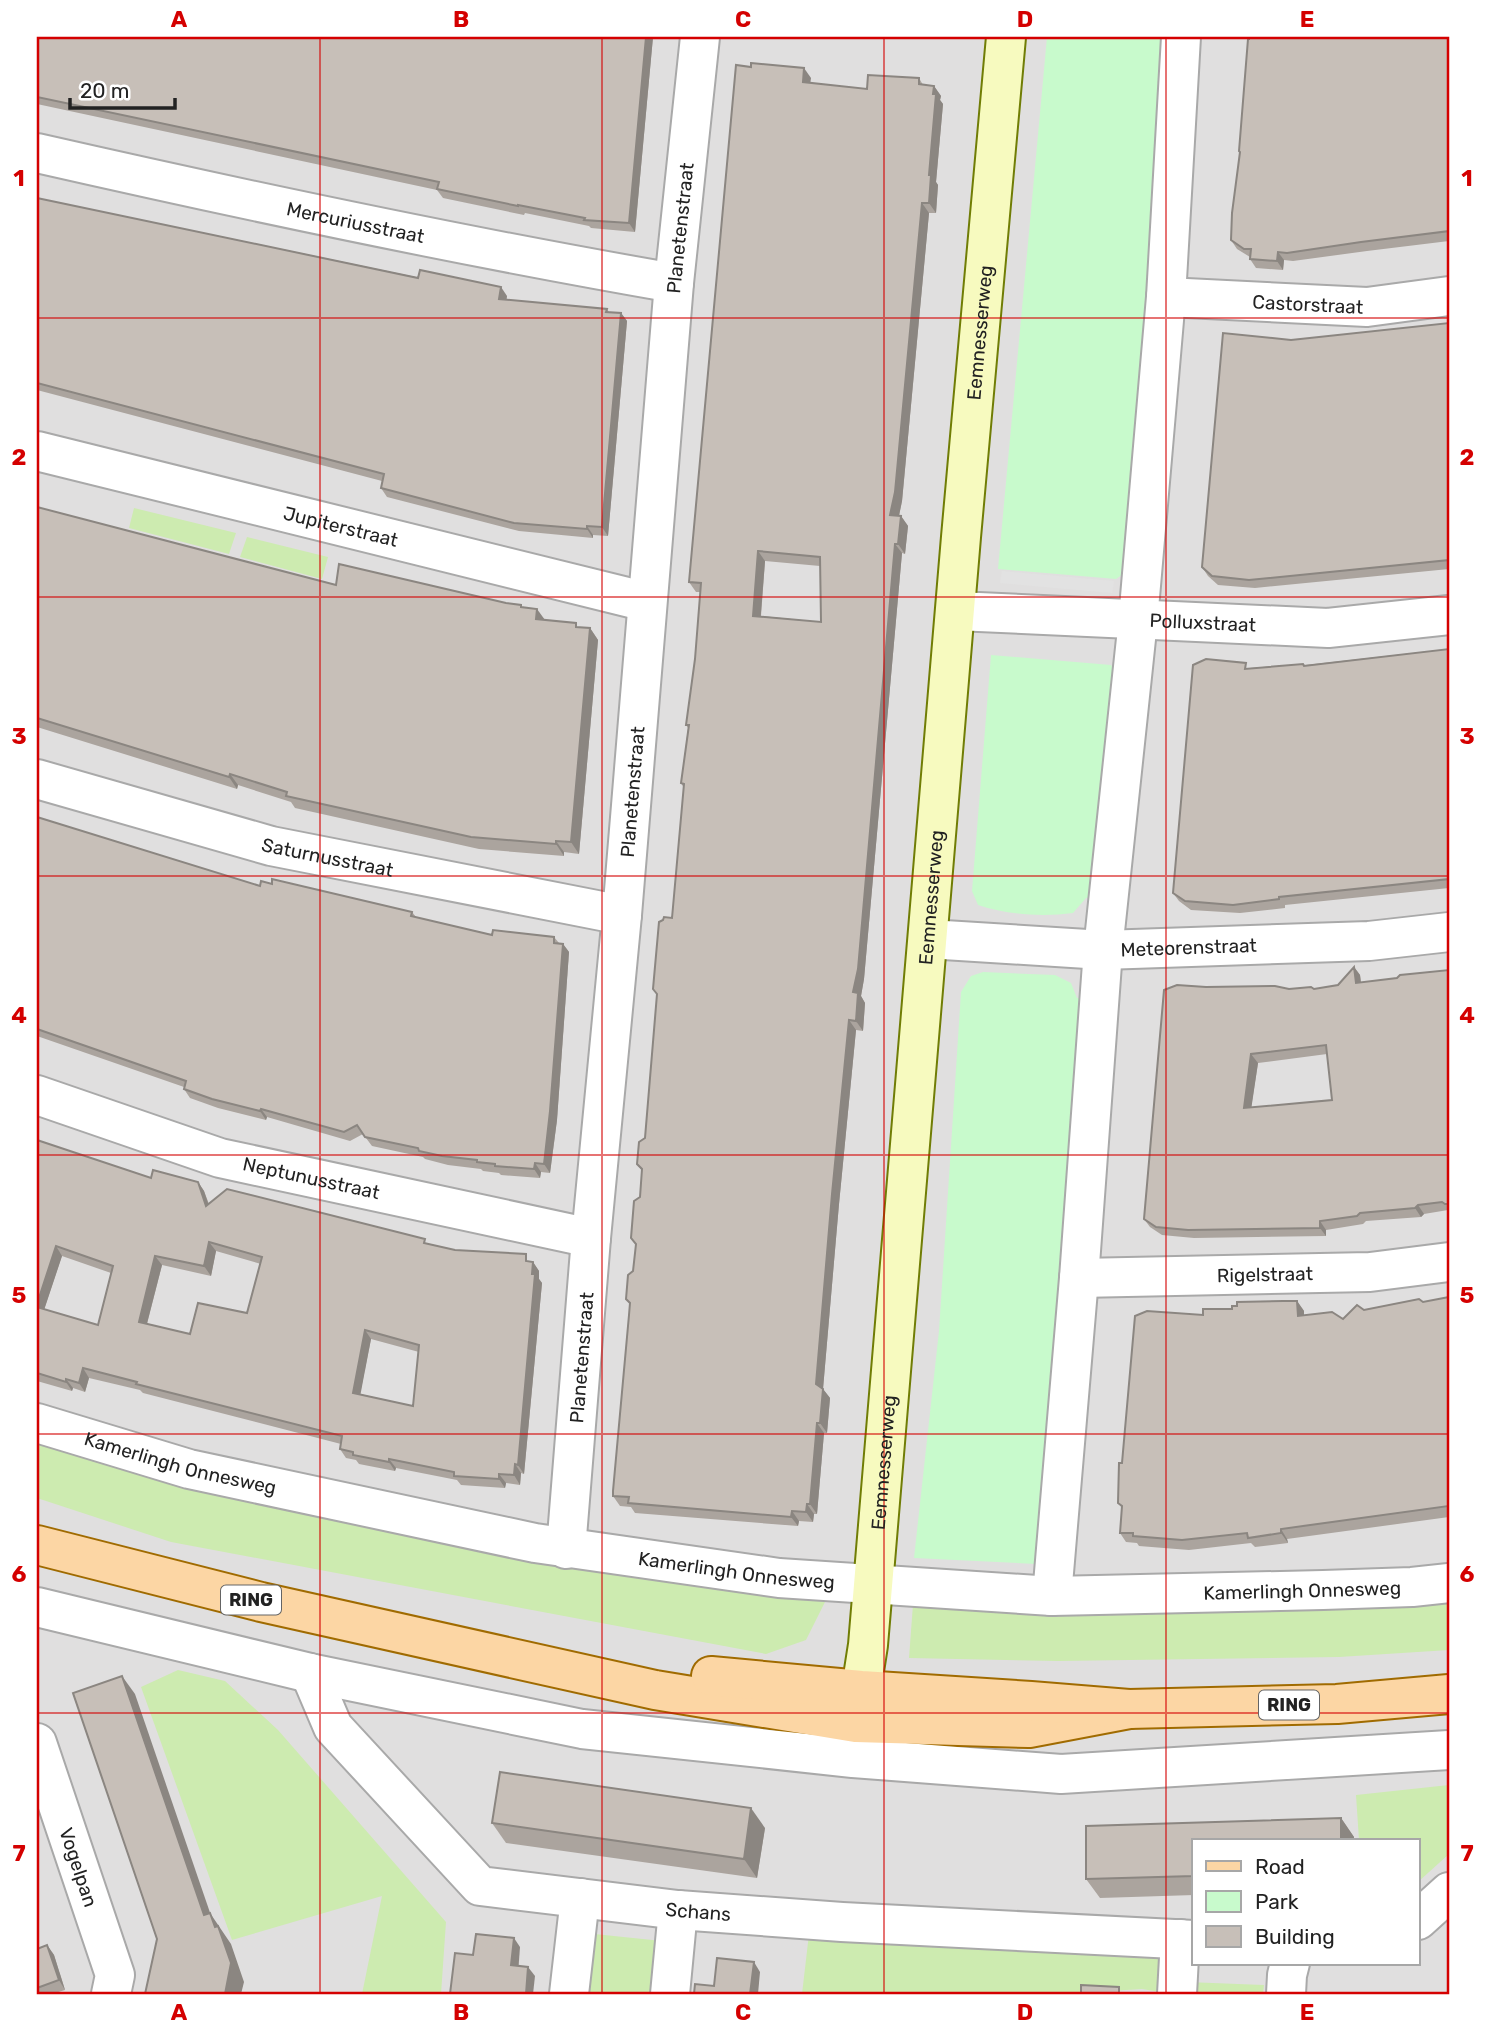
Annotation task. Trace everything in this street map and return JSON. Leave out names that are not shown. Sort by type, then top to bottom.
[{"type":"main road","name":"RING","points":[[37,1545],[261,1602],[468,1648],[659,1671],[857,1724],[1031,1701],[1129,1709],[1337,1704],[1449,1694]]},
{"type":"street","name":"Planetenstraat","points":[[566,1549],[674,283],[700,37]]},
{"type":"street","name":"Eemnesserweg","points":[[857,1724],[868,1645],[1006,37]]},
{"type":"street","points":[[1052,1596],[1079,1278],[1102,950],[1138,620],[1166,297],[1181,37]]},
{"type":"street","name":"Mercuriusstraat","points":[[37,153],[252,201],[530,258],[674,283]]},
{"type":"street","name":"Castorstraat","points":[[1166,297],[1367,307],[1449,296]]},
{"type":"street","name":"Jupiterstraat","points":[[37,451],[647,602]]},
{"type":"street","name":"Polluxstraat","points":[[956,611],[1328,628],[1449,615]]},
{"type":"street","name":"Saturnusstraat","points":[[37,779],[271,846],[622,915]]},
{"type":"street","name":"Meteorenstraat","points":[[929,939],[1102,950],[1369,941],[1449,932]]},
{"type":"street","name":"Neptunusstraat","points":[[37,1095],[220,1158],[591,1237]]},
{"type":"street","name":"Rigelstraat","points":[[1079,1278],[1370,1272],[1449,1262]]},
{"type":"street","name":"Kamerlingh Onnesweg","points":[[37,1423],[188,1469],[566,1549],[779,1578],[1052,1596],[1323,1590],[1449,1583]]},
{"type":"street","points":[[37,1608],[310,1673],[582,1729],[857,1724],[1061,1774],[1449,1750]]},
{"type":"street","name":"Schans","points":[[310,1673],[333,1727],[480,1886],[678,1910],[869,1923],[1187,1939]]},
{"type":"street","name":"Vogelpan","points":[[37,1743],[116,1976],[111,1994]]},
{"type":"street","points":[[1420,1918],[1449,1892]]},
{"type":"street","points":[[569,1994],[580,1898]]},
{"type":"street","points":[[670,1994],[678,1910]]},
{"type":"street","points":[[1177,1994],[1187,1939]]},
{"type":"street","points":[[1286,1994],[1290,1965]]},
{"type":"shaded area","points":[[37,37],[1449,37],[1449,1994],[37,1994]]},
{"type":"shaded area","points":[[1002,571],[1114,581],[1112,593],[1000,583]]},
{"type":"green space","points":[[1047,37],[1174,37],[1126,572],[1116,579],[998,569]]},
{"type":"green space","points":[[134,508],[236,533],[229,554],[129,528]]},
{"type":"green space","points":[[247,537],[328,557],[322,579],[240,557]]},
{"type":"green space","points":[[991,655],[1111,665],[1117,675],[1098,897],[1086,898],[1073,913],[1038,915],[1001,911],[978,905],[972,891]]},
{"type":"green space","points":[[983,972],[1055,975],[1071,983],[1077,998],[1091,1000],[1036,1564],[914,1558],[939,1331],[961,992],[971,976]]},
{"type":"green space","points":[[37,1441],[828,1596],[806,1640],[766,1654],[171,1542],[37,1498]]},
{"type":"green space","points":[[1449,1595],[1449,1650],[1339,1657],[1058,1661],[909,1658],[913,1604]]},
{"type":"green space","points":[[178,1670],[225,1681],[278,1730],[446,1922],[441,1994],[362,1994],[382,1896],[232,1940],[141,1687]]},
{"type":"green space","points":[[1449,1785],[1449,1854],[1420,1880],[1420,1839],[1359,1839],[1356,1795]]},
{"type":"green space","points":[[585,1933],[662,1941],[657,1994],[579,1994]]},
{"type":"green space","points":[[809,1934],[1165,1953],[1166,1993],[1142,1989],[1063,1994],[802,1994]]},
{"type":"green space","points":[[1187,1982],[1264,1985],[1263,1994],[1187,1994]]},
{"type":"building","points":[[37,37],[646,37],[629,223],[584,220],[585,218],[437,189],[439,182],[37,97]]},
{"type":"building","points":[[1249,37],[1449,37],[1449,231],[1278,252],[1277,261],[1250,259],[1251,249],[1244,249],[1231,240]]},
{"type":"building","points":[[751,63],[804,68],[803,82],[867,89],[868,75],[919,78],[919,84],[934,86],[933,94],[936,94],[929,203],[922,203],[895,492],[890,515],[901,516],[898,544],[895,544],[858,969],[853,992],[858,993],[856,1021],[849,1020],[832,1194],[816,1384],[823,1389],[820,1423],[817,1423],[810,1504],[807,1504],[806,1512],[792,1511],[791,1517],[628,1503],[629,1497],[613,1496],[630,1303],[626,1299],[628,1275],[633,1271],[636,1244],[631,1238],[634,1201],[640,1197],[642,1169],[637,1164],[639,1142],[645,1138],[657,994],[653,989],[659,922],[664,917],[672,918],[684,784],[681,783],[689,725],[686,725],[695,659],[701,583],[689,582],[736,65],[751,67]],"holes":[[[758,551],[820,557],[821,622],[753,616]]]},
{"type":"building","points":[[37,198],[418,278],[420,270],[501,287],[499,299],[607,309],[606,312],[621,313],[602,527],[587,526],[587,529],[514,523],[381,488],[384,474],[37,383]]},
{"type":"building","points":[[1449,323],[1449,560],[1249,580],[1212,576],[1202,567],[1223,333],[1291,340]]},
{"type":"building","points":[[37,507],[336,585],[339,564],[537,609],[536,619],[576,623],[576,627],[590,628],[571,842],[556,841],[556,844],[471,837],[286,796],[287,792],[230,774],[229,777],[37,718]]},
{"type":"building","points":[[1449,649],[1449,879],[1279,897],[1233,905],[1185,901],[1173,893],[1193,665],[1206,659],[1246,663],[1245,669],[1304,666]]},
{"type":"building","points":[[37,817],[260,886],[261,881],[272,884],[272,879],[412,912],[411,916],[492,935],[493,930],[554,937],[554,943],[563,944],[544,1164],[535,1163],[534,1169],[495,1166],[477,1160],[442,1156],[365,1137],[357,1125],[344,1132],[261,1109],[260,1111],[212,1099],[184,1089],[186,1081],[37,1029]]},
{"type":"building","points":[[1354,967],[1356,983],[1449,970],[1449,1204],[1442,1202],[1418,1205],[1415,1208],[1360,1213],[1357,1216],[1320,1221],[1320,1228],[1188,1230],[1156,1227],[1144,1219],[1164,990],[1177,985],[1314,989],[1338,985]],"holes":[[[1326,1045],[1332,1100],[1244,1108],[1251,1054]]]},
{"type":"building","points":[[37,1140],[151,1178],[153,1170],[198,1182],[206,1206],[227,1189],[425,1239],[424,1243],[455,1250],[526,1254],[526,1261],[533,1262],[532,1274],[535,1274],[518,1465],[515,1464],[514,1475],[499,1474],[499,1479],[454,1476],[454,1472],[353,1455],[353,1452],[340,1449],[342,1436],[83,1368],[79,1383],[37,1373],[37,1307],[98,1325],[113,1266],[56,1246],[37,1304]],"holes":[[[209,1242],[262,1257],[247,1313],[198,1303],[190,1334],[139,1322],[155,1256],[204,1266]],[[365,1330],[419,1345],[413,1406],[353,1393]]]},
{"type":"building","points":[[1449,1297],[1449,1506],[1281,1529],[1281,1533],[1248,1538],[1247,1533],[1182,1540],[1120,1533],[1122,1506],[1118,1503],[1119,1463],[1122,1463],[1135,1316],[1147,1311],[1203,1315],[1203,1309],[1232,1309],[1232,1306],[1237,1306],[1237,1302],[1297,1301],[1298,1316],[1332,1312],[1343,1319],[1357,1305],[1364,1310],[1419,1299],[1423,1302]]},
{"type":"building","points":[[122,1676],[204,1915],[210,1913],[215,1927],[218,1926],[231,1963],[225,1994],[145,1994],[157,1939],[73,1693]]},
{"type":"building","points":[[500,1772],[751,1808],[744,1859],[492,1823]]},
{"type":"building","points":[[1341,1818],[1341,1839],[1192,1839],[1192,1876],[1086,1879],[1086,1826]]},
{"type":"building","points":[[476,1934],[514,1938],[511,1965],[528,1967],[526,1994],[450,1994],[455,1953],[473,1955]]},
{"type":"building","points":[[47,1945],[59,1980],[37,1988],[37,1949]]},
{"type":"building","points":[[717,1958],[754,1962],[750,1994],[694,1994],[695,1984],[714,1986]]},
{"type":"building","points":[[1081,1985],[1119,1987],[1119,1994],[1081,1994]]}]
